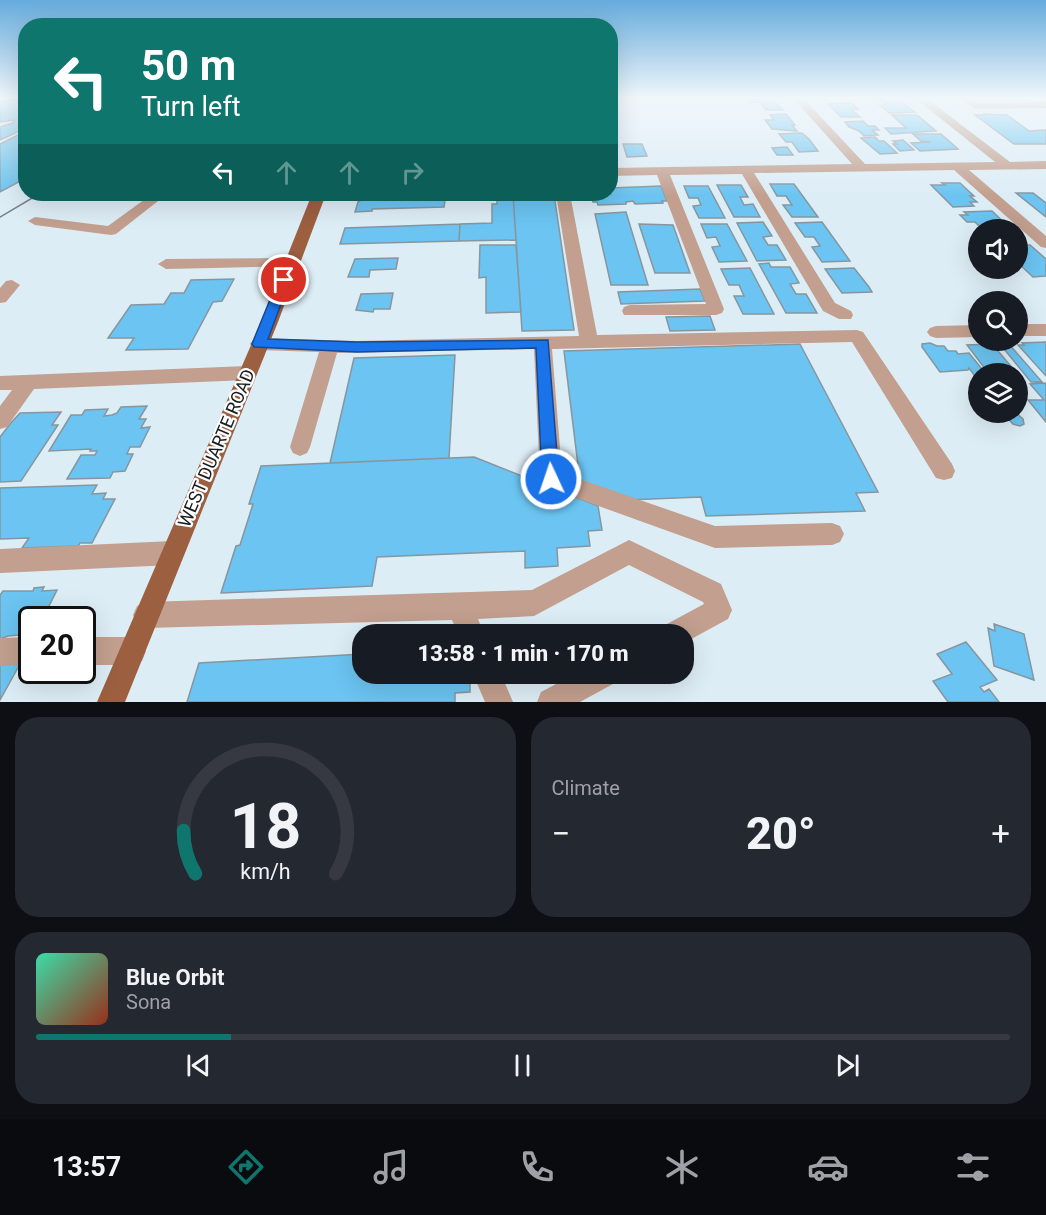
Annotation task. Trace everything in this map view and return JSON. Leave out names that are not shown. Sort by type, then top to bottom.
[{"type":"main road","name":"WEST DUARTE ROAD","points":[[111,702],[172,553],[225,433],[316,201]]},
{"type":"street","points":[[828,131],[862,168]]},
{"type":"street","points":[[962,131],[1006,165]]},
{"type":"street","points":[[618,172],[1046,165]]},
{"type":"street","points":[[957,166],[1046,244]]},
{"type":"street","points":[[746,170],[830,307],[845,315]]},
{"type":"street","points":[[630,311],[716,309],[662,171]]},
{"type":"street","points":[[35,221],[111,231],[151,201]]},
{"type":"street","points":[[565,201],[589,342]]},
{"type":"street","points":[[166,264],[291,263]]},
{"type":"street","points":[[0,298],[12,285]]},
{"type":"street","points":[[1028,330],[1046,330]]},
{"type":"street","points":[[936,332],[968,331]]},
{"type":"street","points":[[259,344],[330,346],[857,336],[944,471]]},
{"type":"street","points":[[543,343],[551,479],[715,537],[832,534]]},
{"type":"street","points":[[300,447],[330,346]]},
{"type":"street","points":[[0,383],[247,373]]},
{"type":"street","points":[[0,421],[29,381]]},
{"type":"street","points":[[146,615],[534,603],[630,552],[712,593],[719,610],[693,624]]},
{"type":"street","points":[[0,561],[172,553]]},
{"type":"street","points":[[460,606],[467,624]]},
{"type":"street","points":[[0,652],[18,651]]},
{"type":"street","points":[[96,651],[132,651]]},
{"type":"street","points":[[491,684],[499,702]]},
{"type":"street","points":[[551,702],[584,684]]},
{"type":"building","points":[[0,131],[18,131],[18,132],[0,140]]},
{"type":"building","points":[[859,131],[873,131],[878,135],[864,136]]},
{"type":"building","points":[[888,131],[936,131],[891,134]]},
{"type":"building","points":[[996,131],[1046,131],[1046,144],[1014,144]]},
{"type":"building","points":[[802,133],[818,151],[799,152],[792,142],[786,142],[779,134]]},
{"type":"building","points":[[913,134],[941,134],[958,149],[920,151],[911,143],[931,142],[921,141]]},
{"type":"building","points":[[18,135],[18,182],[0,192],[0,144]]},
{"type":"building","points":[[875,137],[879,141],[884,141],[897,153],[880,154],[861,138]]},
{"type":"building","points":[[903,140],[914,150],[900,151],[893,144],[897,144],[893,141]]},
{"type":"building","points":[[623,144],[642,144],[647,156],[627,157]]},
{"type":"building","points":[[787,147],[793,155],[777,155],[772,148]]},
{"type":"building","points":[[942,183],[960,183],[977,202],[970,202],[974,206],[953,207],[931,185],[945,185]]},
{"type":"building","points":[[770,184],[794,184],[818,217],[792,217],[783,205],[792,205],[786,196],[777,196]]},
{"type":"building","points":[[717,185],[741,185],[748,197],[740,197],[744,205],[753,204],[760,217],[734,217]]},
{"type":"building","points":[[661,186],[667,201],[635,204],[633,201],[626,202],[626,204],[598,205],[597,202],[593,202],[618,201],[618,188]]},
{"type":"building","points":[[684,186],[708,186],[725,218],[699,218],[693,206],[701,205],[698,198],[689,198]]},
{"type":"building","points":[[1016,193],[1033,193],[1046,203],[1046,217]]},
{"type":"building","points":[[445,201],[444,207],[372,209],[372,211],[355,212],[358,202]]},
{"type":"building","points":[[497,201],[513,201],[516,240],[459,241],[460,224],[492,223],[492,204],[497,204]]},
{"type":"building","points":[[513,201],[555,201],[574,330],[522,331]]},
{"type":"building","points":[[992,211],[1000,219],[968,219],[967,222],[960,215],[968,215],[964,212]]},
{"type":"building","points":[[626,212],[648,285],[611,285],[595,214]]},
{"type":"building","points":[[763,222],[772,236],[763,237],[768,245],[777,245],[786,260],[757,261],[737,223]]},
{"type":"building","points":[[822,222],[850,261],[822,262],[812,247],[820,246],[814,237],[805,237],[795,223]]},
{"type":"building","points":[[460,224],[459,241],[340,244],[345,228]]},
{"type":"building","points":[[639,224],[673,225],[690,273],[655,273]]},
{"type":"building","points":[[701,224],[727,224],[747,261],[719,262],[712,247],[720,246],[716,237],[707,238]]},
{"type":"building","points":[[480,245],[516,245],[521,312],[486,313],[486,277],[479,278]]},
{"type":"building","points":[[1028,245],[1046,259],[1046,276],[1033,277],[1028,272]]},
{"type":"building","points":[[398,258],[396,269],[370,270],[369,277],[348,277],[355,259]]},
{"type":"building","points":[[769,263],[771,267],[790,267],[799,283],[790,284],[796,294],[806,294],[817,313],[786,313],[759,264]]},
{"type":"building","points":[[750,268],[774,314],[743,314],[734,296],[744,296],[739,285],[729,285],[721,269]]},
{"type":"building","points":[[854,268],[872,292],[842,293],[825,269]]},
{"type":"building","points":[[234,279],[222,301],[213,302],[188,349],[126,350],[134,338],[108,338],[131,305],[164,304],[171,293],[184,293],[191,280]]},
{"type":"building","points":[[700,289],[705,301],[621,304],[618,292]]},
{"type":"building","points":[[393,293],[390,309],[374,309],[373,312],[356,310],[361,294]]},
{"type":"building","points":[[710,316],[715,330],[670,331],[666,317]]},
{"type":"building","points":[[1046,342],[1046,376],[1023,351],[1028,351],[1028,343]]},
{"type":"building","points":[[800,344],[878,492],[856,493],[865,511],[706,516],[701,497],[627,500],[580,482],[564,351]]},
{"type":"building","points":[[922,344],[944,346],[948,351],[956,351],[958,354],[969,353],[977,363],[968,363],[968,370],[940,372]]},
{"type":"building","points":[[972,351],[998,351],[1008,363],[981,363]]},
{"type":"building","points":[[1006,351],[1015,351],[1025,363],[1016,363]]},
{"type":"building","points":[[455,355],[449,458],[330,463],[354,358]]},
{"type":"building","points":[[1028,366],[1042,382],[1031,382],[1028,378]]},
{"type":"building","points":[[1045,383],[1046,385],[1046,422],[1028,400],[1044,400],[1030,384]]},
{"type":"building","points":[[147,406],[139,419],[146,419],[141,428],[150,427],[140,447],[130,447],[127,454],[133,454],[125,471],[113,472],[110,478],[67,479],[81,455],[95,455],[97,451],[90,451],[91,449],[49,451],[71,415],[82,415],[85,410],[108,409],[104,416],[117,413],[121,407]]},
{"type":"building","points":[[61,412],[52,425],[58,425],[21,481],[0,482],[0,437],[10,424],[20,413]]},
{"type":"building","points":[[474,457],[598,506],[602,530],[588,531],[590,546],[557,548],[558,566],[525,568],[525,551],[377,557],[372,586],[221,593],[253,504],[249,504],[261,466]]},
{"type":"building","points":[[97,485],[92,494],[106,493],[103,499],[115,499],[92,543],[80,543],[78,546],[22,548],[29,538],[0,539],[0,488]]},
{"type":"building","points":[[44,587],[42,591],[57,590],[49,606],[18,606],[18,635],[0,639],[0,595],[3,591],[33,591],[34,588]]},
{"type":"building","points":[[994,624],[1024,634],[1034,680],[994,666],[988,628],[995,631]]},
{"type":"building","points":[[966,642],[997,680],[980,687],[984,692],[989,689],[999,702],[948,702],[933,681],[952,674],[937,654]]},
{"type":"building","points":[[352,655],[352,684],[470,684],[470,692],[455,693],[455,702],[187,702],[199,663]]},
{"type":"building","points":[[0,663],[18,664],[18,668],[0,700]]},
{"type":"tram line","points":[[0,217],[27,201]]},
{"type":"route","points":[[284,280],[259,344],[357,347],[543,343],[551,479]]}]
